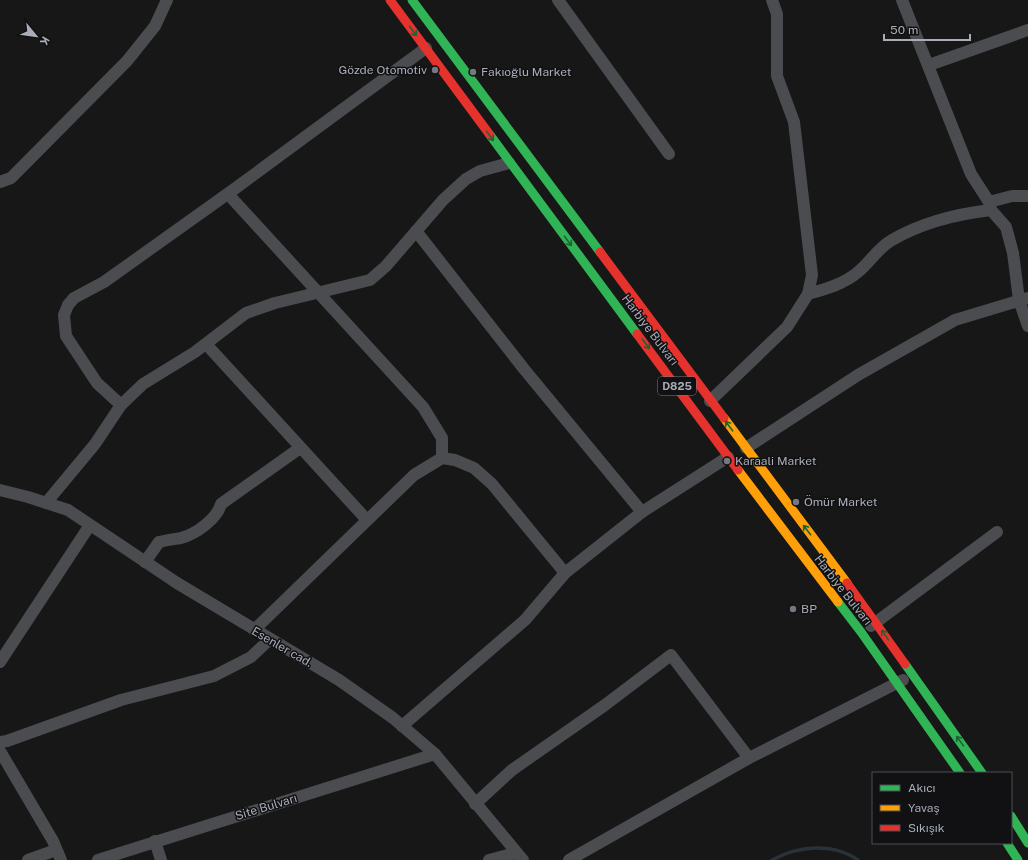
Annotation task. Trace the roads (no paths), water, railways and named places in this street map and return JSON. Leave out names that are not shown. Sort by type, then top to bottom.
[{"type":"main road","name":"Harbiye Bulvarı","points":[[390,0],[509,163],[671,378],[728,457],[861,632],[959,772]]},
{"type":"main road","name":"Harbiye Bulvarı","points":[[412,0],[876,622],[981,772]]},
{"type":"main road","points":[[1012,818],[1028,843]]},
{"type":"main road","points":[[1008,844],[1018,860]]},
{"type":"street","points":[[0,182],[11,178],[127,61],[155,26],[167,0]]},
{"type":"street","points":[[558,0],[669,154]]},
{"type":"street","points":[[710,401],[787,327],[808,294],[812,275],[794,122],[777,76],[777,14],[772,0]]},
{"type":"street","points":[[902,0],[971,174],[990,206],[1006,227],[1024,299],[1028,326]]},
{"type":"street","points":[[929,65],[1028,30]]},
{"type":"street","points":[[122,405],[97,383],[66,336],[64,315],[68,305],[74,298],[104,282],[228,194],[426,48]]},
{"type":"street","points":[[46,503],[96,444],[122,405],[143,384],[206,344],[246,313],[275,303],[370,280],[386,266],[443,200],[466,179],[480,171],[509,163]]},
{"type":"street","points":[[228,194],[423,407],[442,438],[442,458]]},
{"type":"street","points":[[808,294],[834,286],[858,272],[890,241],[925,224],[990,206],[1012,196],[1028,196]]},
{"type":"street","points":[[416,231],[524,369],[642,512]]},
{"type":"street","points":[[746,448],[858,375],[955,320],[1024,299]]},
{"type":"street","points":[[206,344],[367,520]]},
{"type":"street","points":[[145,562],[159,542],[182,538],[206,525],[219,512],[221,504],[300,448]]},
{"type":"street","points":[[402,726],[525,620],[565,573],[642,512],[728,457]]},
{"type":"street","points":[[254,630],[414,475],[442,458],[455,460],[474,468],[492,484],[565,573]]},
{"type":"street","name":"Esenler cad.","points":[[0,490],[68,510],[145,562],[269,640],[339,680],[402,726],[435,754],[519,856]]},
{"type":"street","points":[[0,662],[90,525]]},
{"type":"street","points":[[861,632],[997,532]]},
{"type":"street","points":[[0,742],[7,741],[121,700],[214,676],[251,658],[269,640]]},
{"type":"street","points":[[475,804],[512,770],[605,705],[671,655],[749,758]]},
{"type":"street","points":[[569,860],[749,758],[912,675]]},
{"type":"street","points":[[0,751],[52,841],[58,855],[28,860]]},
{"type":"street","name":"Site Bulvarı","points":[[98,860],[435,754]]},
{"type":"street","points":[[155,841],[161,860]]},
{"type":"street","points":[[489,860],[519,856]]},
{"type":"waterway","points":[[772,860],[782,855],[804,849],[815,848],[838,850],[858,860]]},
{"type":"place","name":"Gözde Otomotiv","points":[[435,70]]},
{"type":"place","name":"Fakıoğlu Market","points":[[473,72]]},
{"type":"place","name":"Karaali Market","points":[[727,461]]},
{"type":"place","name":"Ömür Market","points":[[796,502]]},
{"type":"place","name":"BP","points":[[793,609]]}]
